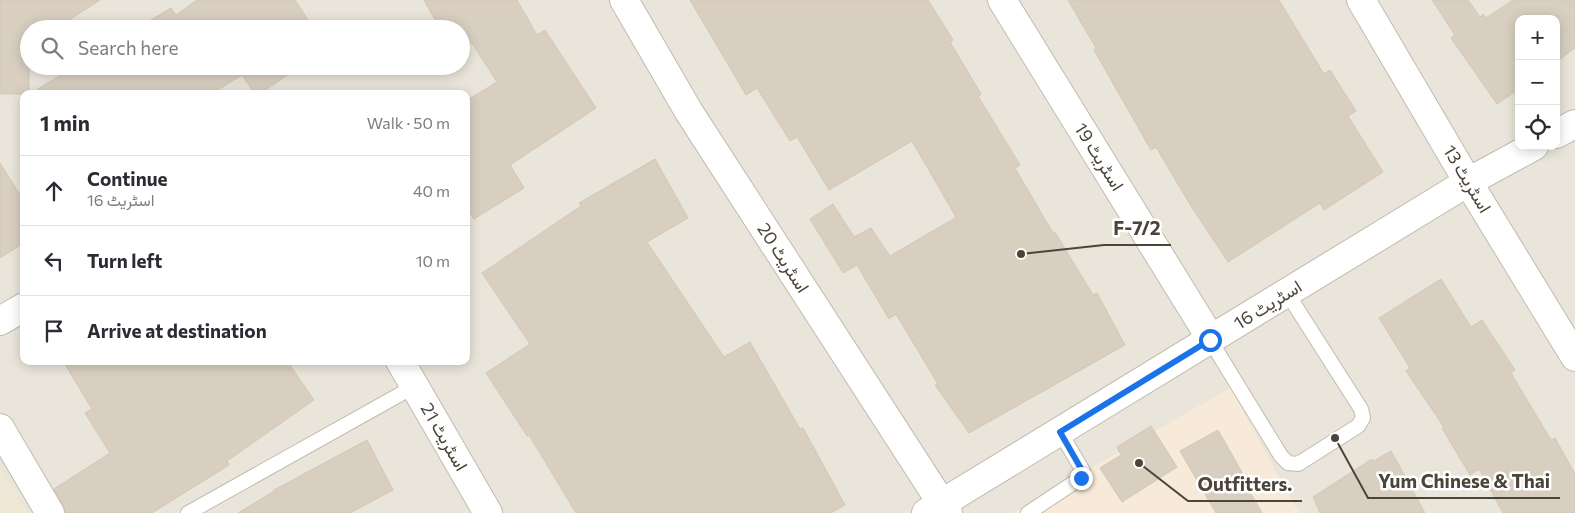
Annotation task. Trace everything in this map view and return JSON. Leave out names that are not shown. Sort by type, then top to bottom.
[{"type":"street","name":"اسٹریٹ 20","points":[[624,0],[689,112],[938,510]]},
{"type":"street","name":"اسٹریٹ 19","points":[[1002,0],[1198,317],[1210,340]]},
{"type":"street","name":"اسٹریٹ 13","points":[[1361,0],[1468,182],[1575,357]]},
{"type":"street","points":[[1560,132],[1575,124]]},
{"type":"street","name":"اسٹریٹ 16","points":[[938,510],[1060,432],[1468,182],[1527,150]]},
{"type":"street","points":[[0,321],[20,309]]},
{"type":"street","name":"اسٹریٹ 21","points":[[402,365],[488,513]]},
{"type":"street","points":[[0,428],[50,513]]},
{"type":"lane","points":[[1210,340],[1281,456],[1288,463],[1298,464],[1351,431],[1358,426],[1363,418],[1361,409],[1287,293]]},
{"type":"lane","points":[[188,513],[415,386]]},
{"type":"lane","points":[[1028,513],[1083,476],[1083,472],[1060,432]]},
{"type":"shaded area","points":[[0,0],[1575,0],[1575,513],[0,513]]},
{"type":"shaded area","points":[[1230,388],[1299,513],[1013,513]]},
{"type":"shaded area","points":[[0,467],[28,513],[0,513]]},
{"type":"building","points":[[0,0],[100,0],[69,20],[20,20],[20,75],[29,75],[29,90],[20,90],[20,94],[0,94]]},
{"type":"building","points":[[197,0],[295,0],[308,20],[151,20],[171,8],[176,15]]},
{"type":"building","points":[[424,0],[517,0],[537,35],[545,30],[596,108],[510,165],[524,188],[474,219],[470,212],[470,99],[497,82],[472,43],[470,44],[470,20],[435,20]]},
{"type":"building","points":[[690,0],[928,0],[953,40],[950,42],[981,94],[978,96],[1020,165],[1015,168],[1053,233],[1055,232],[1093,295],[1097,293],[1125,345],[969,433],[935,385],[938,384],[896,314],[889,319],[857,265],[843,273],[810,219],[833,204],[854,237],[871,228],[890,256],[955,218],[912,141],[829,190],[797,137],[790,141],[757,88],[746,95]]},
{"type":"building","points":[[1068,0],[1279,0],[1324,74],[1330,70],[1356,111],[1348,116],[1383,172],[1324,210],[1320,203],[1228,262],[1191,206],[1156,147],[1151,150]]},
{"type":"building","points":[[1432,0],[1468,0],[1480,17],[1483,14],[1486,18],[1513,0],[1575,0],[1575,48],[1560,59],[1560,15],[1515,15],[1515,92],[1497,104],[1451,38],[1455,35]]},
{"type":"building","points":[[61,75],[242,75],[218,90],[36,90]]},
{"type":"building","points":[[242,75],[287,75],[266,90],[252,90]]},
{"type":"building","points":[[655,159],[688,218],[647,242],[724,357],[750,342],[800,429],[803,428],[845,505],[831,513],[576,513],[529,435],[527,436],[486,373],[530,344],[482,273],[581,206],[579,203]]},
{"type":"building","points":[[0,163],[20,195],[20,246],[0,258]]},
{"type":"building","points":[[1441,279],[1471,327],[1482,320],[1515,370],[1511,373],[1551,440],[1555,438],[1575,474],[1575,513],[1503,513],[1479,469],[1470,475],[1442,428],[1444,427],[1406,371],[1410,368],[1379,318]]},
{"type":"building","points":[[65,365],[290,365],[314,400],[227,461],[229,465],[152,513],[66,513],[54,489],[110,453],[85,413],[92,409]]},
{"type":"building","points":[[1151,426],[1177,467],[1122,502],[1100,468],[1121,455],[1117,447]]},
{"type":"building","points":[[1218,430],[1252,490],[1250,492],[1262,513],[1216,513],[1180,451]]},
{"type":"building","points":[[367,440],[393,490],[350,513],[238,513],[274,490]]},
{"type":"building","points":[[1391,451],[1425,513],[1320,513],[1313,497],[1372,459],[1374,461]]},
{"type":"place","name":"F-7/2","points":[[1021,254]]},
{"type":"place","name":"Yum Chinese & Thai","points":[[1335,438]]},
{"type":"place","name":"Outfitters.","points":[[1139,463]]},
{"type":"route","points":[[1081,478],[1083,472],[1060,432],[1210,340]]}]
